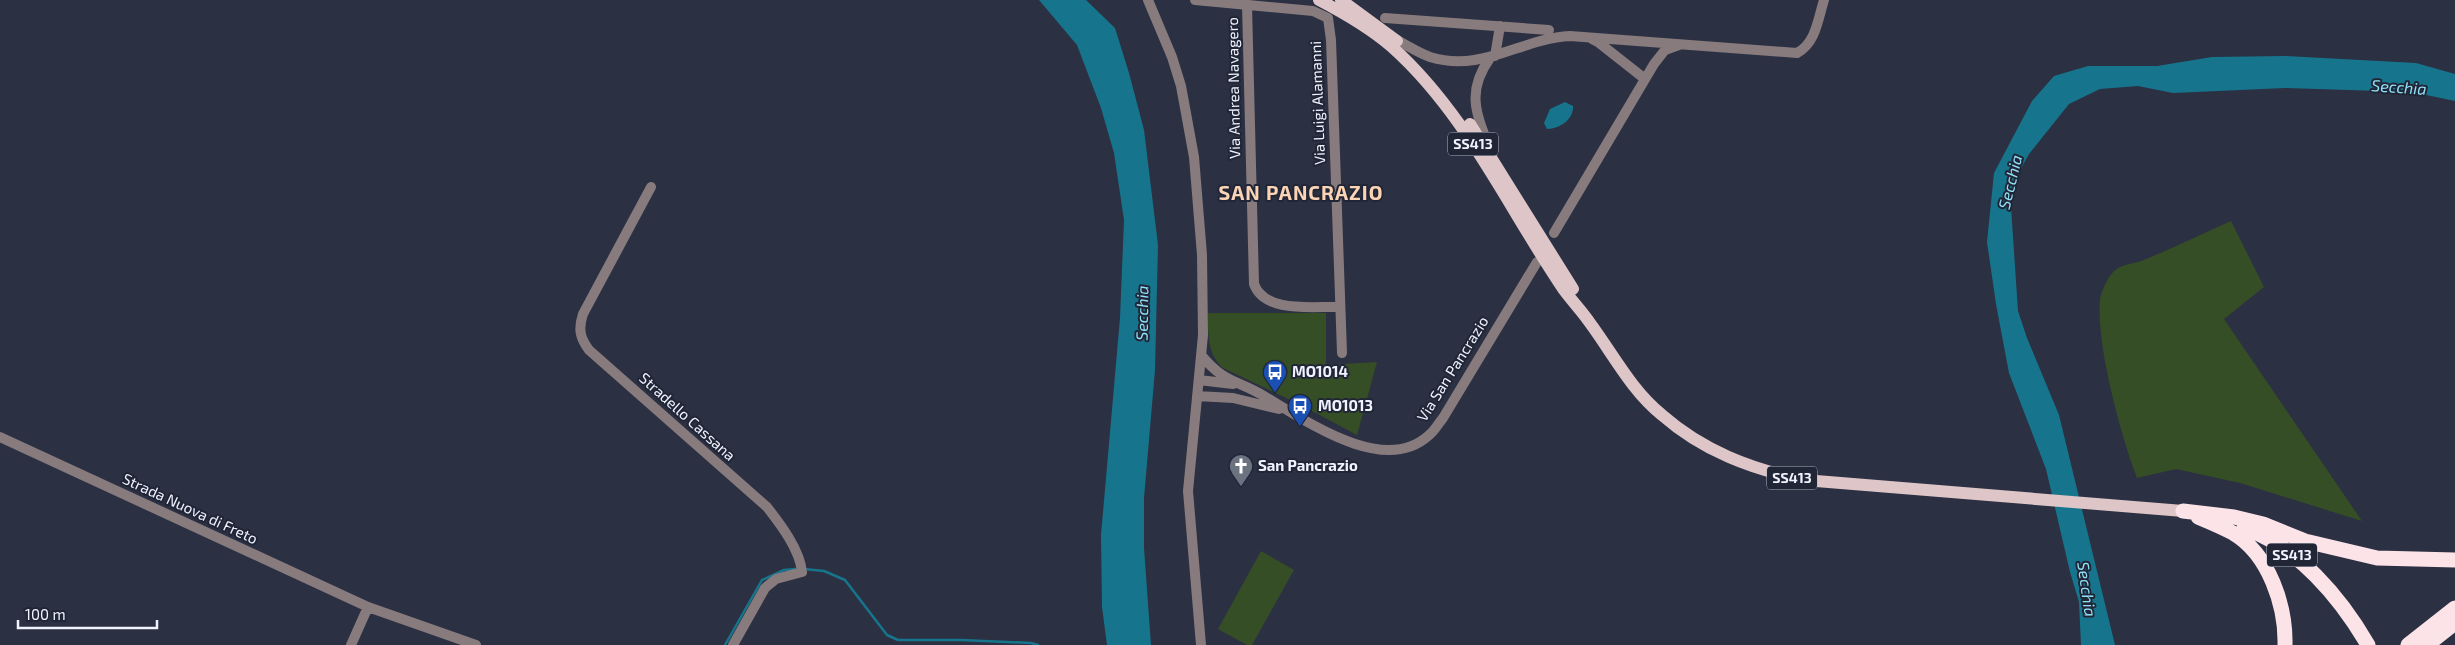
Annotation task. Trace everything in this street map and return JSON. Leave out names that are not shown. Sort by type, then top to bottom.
[{"type":"highway","name":"SS413","points":[[2183,511],[2244,519],[2340,550],[2377,558],[2455,560]]},
{"type":"highway","name":"SS413","points":[[2183,511],[2234,533],[2254,552],[2270,575],[2281,604],[2286,645]]},
{"type":"highway","name":"SS413","points":[[2183,511],[2258,533],[2286,550],[2324,584],[2354,622],[2368,645]]},
{"type":"highway","points":[[2408,645],[2455,608]]},
{"type":"highway","points":[[2427,645],[2455,624]]},
{"type":"main road","name":"SS413","points":[[1318,0],[1346,14],[1391,46],[1440,99],[1481,156],[1564,290],[1590,322],[1636,388],[1661,415],[1690,437],[1732,460],[1753,468],[1804,480],[2183,511]]},
{"type":"main road","name":"SS413","points":[[1341,0],[1392,37],[1420,63],[1446,94],[1496,163],[1572,287],[1590,322]]},
{"type":"street","name":"Via Luigi Alamanni","points":[[1195,0],[1320,12],[1328,18],[1330,24],[1342,353]]},
{"type":"street","points":[[1392,37],[1422,54],[1442,60],[1472,62],[1493,57],[1537,41],[1560,37],[1685,43],[1798,53],[1806,48],[1811,40],[1824,0]]},
{"type":"street","points":[[1151,1],[1172,57],[1189,119],[1202,254],[1202,355],[1188,491],[1201,645]]},
{"type":"street","name":"Via Andrea Navagero","points":[[1247,5],[1254,284],[1261,297],[1278,304],[1340,307]]},
{"type":"street","points":[[1385,18],[1549,30]]},
{"type":"street","points":[[1496,163],[1478,123],[1476,111],[1478,79],[1493,57],[1500,26]]},
{"type":"street","points":[[1586,37],[1598,42],[1644,79]]},
{"type":"street","points":[[1554,233],[1644,79],[1665,50],[1685,43]]},
{"type":"street","name":"Stradello Cassana","points":[[651,187],[583,314],[580,333],[583,342],[590,350],[767,507],[778,521],[800,561],[802,572],[776,579],[765,588],[733,645]]},
{"type":"street","name":"Via San Pancrazio","points":[[1202,355],[1217,372],[1236,384],[1263,396],[1284,410],[1341,438],[1372,449],[1401,449],[1420,442],[1429,436],[1442,418],[1537,262]]},
{"type":"street","name":"Via San Pancrazio","points":[[1199,380],[1236,384]]},
{"type":"street","name":"Via San Pancrazio","points":[[1197,396],[1233,398],[1284,410]]},
{"type":"street","name":"Strada Nuova di Freto","points":[[0,437],[368,608],[476,645]]},
{"type":"street","points":[[351,645],[368,608]]},
{"type":"green space","points":[[2231,221],[2264,287],[2224,319],[2362,521],[2240,483],[2176,469],[2137,478],[2117,415],[2106,365],[2100,319],[2102,292],[2106,282],[2118,268],[2144,260]]},
{"type":"green space","points":[[1208,313],[1326,313],[1326,365],[1377,362],[1357,435],[1301,405],[1223,368],[1211,350]]},
{"type":"green space","points":[[1261,551],[1294,570],[1252,645],[1247,645],[1218,629]]},
{"type":"water","name":"Secchia","points":[[1039,0],[1086,0],[1115,28],[1144,130],[1158,245],[1155,370],[1144,498],[1144,548],[1151,645],[1107,645],[1102,607],[1101,535],[1120,318],[1124,220],[1114,153],[1101,108],[1077,45]]},
{"type":"water","name":"Secchia","points":[[2286,56],[2416,63],[2455,74],[2455,101],[2412,92],[2285,88],[2173,93],[2138,86],[2100,89],[2069,104],[2029,154],[2015,179],[2011,207],[2018,311],[2027,338],[2059,415],[2115,645],[2081,645],[2079,602],[2070,572],[2046,469],[2009,373],[1996,304],[1987,242],[1994,173],[2032,101],[2054,76],[2088,66],[2157,66],[2212,57]]},
{"type":"water","points":[[1565,102],[1573,106],[1569,119],[1557,127],[1547,129],[1544,123],[1550,109]]},
{"type":"waterway","points":[[725,645],[762,580],[784,570],[796,569]]},
{"type":"waterway","points":[[804,569],[824,571],[845,580],[887,635],[898,640],[961,640],[1031,643],[1038,645]]},
{"type":"place","name":"MO1014","points":[[1275,393]]},
{"type":"place","name":"MO1013","points":[[1300,427]]},
{"type":"place","name":"San Pancrazio","points":[[1241,487]]},
{"type":"district","name":"SAN PANCRAZIO","points":[[1301,193]]}]
